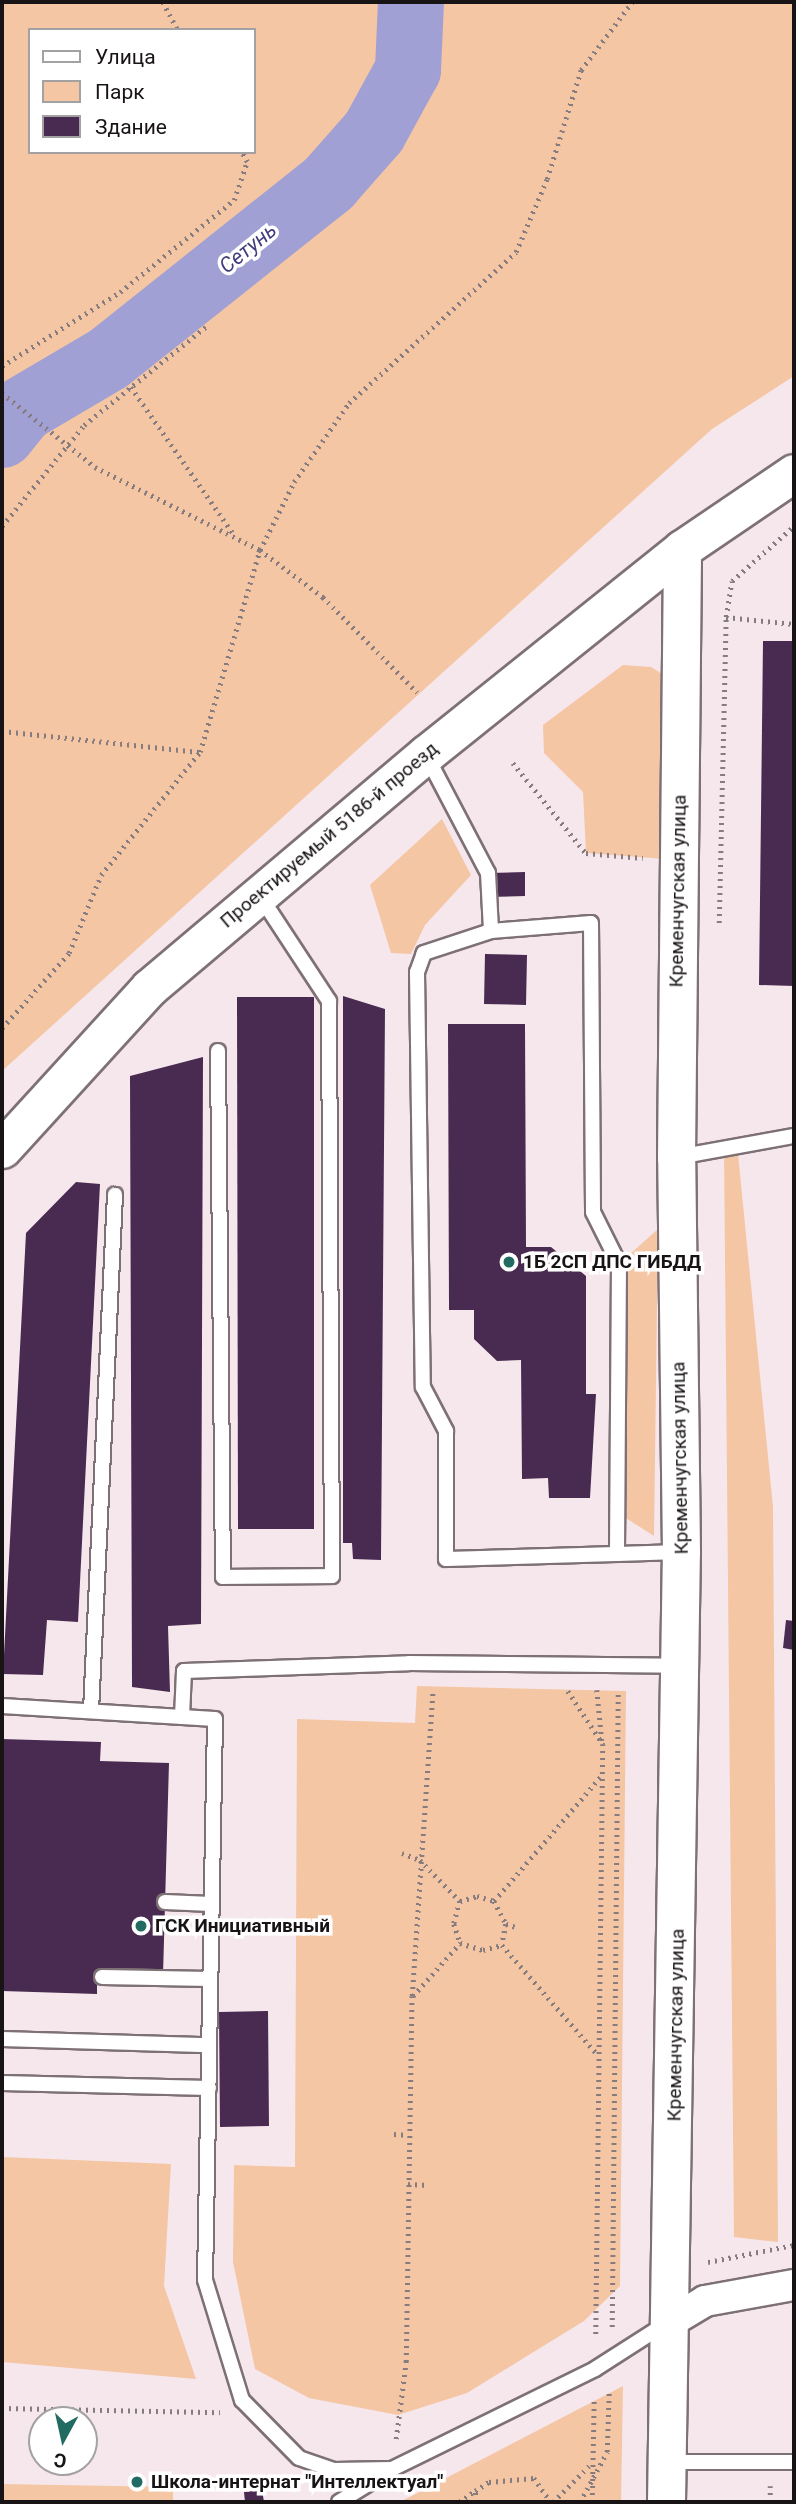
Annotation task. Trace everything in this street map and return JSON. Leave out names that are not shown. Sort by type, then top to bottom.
[{"type":"street","points":[[682,549],[794,473]]},
{"type":"street","name":"Проектируемый 5186-й проезд","points":[[2,1149],[149,988],[426,754],[682,549]]},
{"type":"street","name":"Кременчугская улица","points":[[666,2502],[672,2320],[681,1552],[676,1157],[682,549]]},
{"type":"street","points":[[672,2320],[705,2301],[794,2285]]},
{"type":"lane","points":[[426,754],[488,873],[491,931]]},
{"type":"lane","points":[[218,1051],[223,1577],[332,1576],[329,1001],[259,894]]},
{"type":"lane","points":[[617,1554],[619,1264],[593,1212],[591,923],[491,931],[424,953],[417,972],[424,1387],[446,1431],[446,1559],[617,1554],[681,1552]]},
{"type":"lane","points":[[676,1157],[794,1136]]},
{"type":"lane","points":[[91,1711],[115,1195]]},
{"type":"lane","points":[[182,1717],[184,1671],[619,1663],[680,1666]]},
{"type":"lane","points":[[2,1706],[215,1719],[205,2280],[242,2400],[299,2458],[334,2470],[392,2469]]},
{"type":"lane","points":[[165,1902],[211,1904]]},
{"type":"lane","points":[[102,1977],[210,1979]]},
{"type":"lane","points":[[2,2039],[209,2045]]},
{"type":"lane","points":[[2,2083],[209,2088]]},
{"type":"lane","points":[[339,2502],[392,2469],[595,2368],[610,2354],[672,2320]]},
{"type":"lane","points":[[667,2462],[794,2462]]},
{"type":"path","points":[[163,2],[177,28]]},
{"type":"path","points":[[2,1028],[69,953],[101,875],[200,752],[260,550],[295,482],[349,403],[516,252],[547,179],[581,70],[632,2]]},
{"type":"path","points":[[2,366],[120,292],[234,200],[247,162],[243,154]]},
{"type":"path","points":[[2,526],[84,425],[208,325]]},
{"type":"path","points":[[131,387],[236,538]]},
{"type":"path","points":[[2,393],[95,467],[260,550],[323,597],[418,692]]},
{"type":"path","points":[[726,617],[794,624]]},
{"type":"path","points":[[2,731],[200,752]]},
{"type":"path","points":[[513,763],[586,853],[678,860]]},
{"type":"path","points":[[580,2502],[607,2452],[619,1663]]},
{"type":"path","points":[[392,2469],[406,2362],[412,1996],[435,1676]]},
{"type":"path","points":[[592,2502],[603,1744],[597,1686]]},
{"type":"path","points":[[566,1687],[603,1744]]},
{"type":"path","points":[[494,1901],[602,1775]]},
{"type":"path","points":[[402,1853],[420,1860],[460,1901]]},
{"type":"path","points":[[460,1901],[477,1896],[494,1901],[506,1924],[502,1945]]},
{"type":"path","points":[[460,1901],[454,1924],[460,1943]]},
{"type":"path","points":[[506,1924],[516,1927]]},
{"type":"path","points":[[412,1996],[460,1943]]},
{"type":"path","points":[[460,1943],[483,1950],[502,1945]]},
{"type":"path","points":[[502,1945],[599,2056]]},
{"type":"path","points":[[394,2134],[408,2134]]},
{"type":"path","points":[[408,2184],[428,2185]]},
{"type":"path","points":[[2,2408],[222,2412],[242,2400]]},
{"type":"path","points":[[459,2502],[489,2482],[534,2478],[552,2502],[593,2462]]},
{"type":"path","points":[[475,2491],[476,2502]]},
{"type":"green space","points":[[2,2],[794,2],[794,376],[712,429],[2,1071]]},
{"type":"green space","points":[[623,665],[651,667],[680,685],[678,860],[586,853],[583,792],[544,753],[543,725]]},
{"type":"green space","points":[[442,819],[471,875],[425,925],[411,954],[391,953],[370,885]]},
{"type":"green space","points":[[724,1149],[738,1154],[773,1507],[778,2242],[734,2237]]},
{"type":"green space","points":[[658,1229],[654,1536],[618,1513],[619,1264]]},
{"type":"green space","points":[[417,1686],[626,1691],[620,2286],[584,2321],[467,2393],[398,2415],[309,2398],[255,2369],[233,2262],[234,2165],[295,2167],[297,1719],[415,1723]]},
{"type":"green space","points":[[2,2157],[171,2164],[164,2286],[196,2379],[2,2362]]},
{"type":"green space","points":[[623,2386],[621,2502],[400,2502]]},
{"type":"green space","points":[[2,2484],[173,2487],[173,2502],[2,2502]]},
{"type":"building","points":[[763,641],[794,641],[794,986],[759,985]]},
{"type":"building","points":[[525,872],[525,896],[488,897],[488,873]]},
{"type":"building","points":[[485,954],[527,955],[526,1005],[484,1004]]},
{"type":"building","points":[[343,996],[385,1009],[381,1560],[353,1559],[352,1543],[343,1543]]},
{"type":"building","points":[[237,997],[314,997],[314,1529],[238,1529]]},
{"type":"building","name":"1Б 2СП ДПС ГИБДД","points":[[448,1024],[525,1024],[526,1247],[551,1247],[586,1276],[586,1394],[596,1394],[590,1498],[549,1498],[548,1478],[522,1479],[521,1360],[497,1361],[474,1339],[474,1310],[449,1310]]},
{"type":"building","points":[[203,1057],[201,1624],[168,1626],[170,1692],[132,1687],[130,1076]]},
{"type":"building","points":[[76,1182],[100,1184],[78,1622],[47,1620],[43,1675],[3,1674],[26,1233]]},
{"type":"building","points":[[786,1620],[794,1621],[794,1650],[783,1648]]},
{"type":"building","points":[[2,1739],[101,1742],[100,1761],[169,1763],[163,1975],[97,1974],[97,1994],[2,1991]]},
{"type":"building","points":[[268,2011],[269,2126],[220,2127],[219,2012]]},
{"type":"building","points":[[262,2490],[264,2502],[245,2502],[244,2492]]},
{"type":"waterway","name":"Сетунь","points":[[2,435],[23,409],[108,359],[329,183],[374,132],[408,70],[411,2]]},
{"type":"place","name":"1Б 2СП ДПС ГИБДД","points":[[509,1262]]},
{"type":"place","name":"ГСК Инициативный","points":[[141,1926]]},
{"type":"place","name":"Школа-интернат \"Интеллектуал\"","points":[[137,2482]]}]
